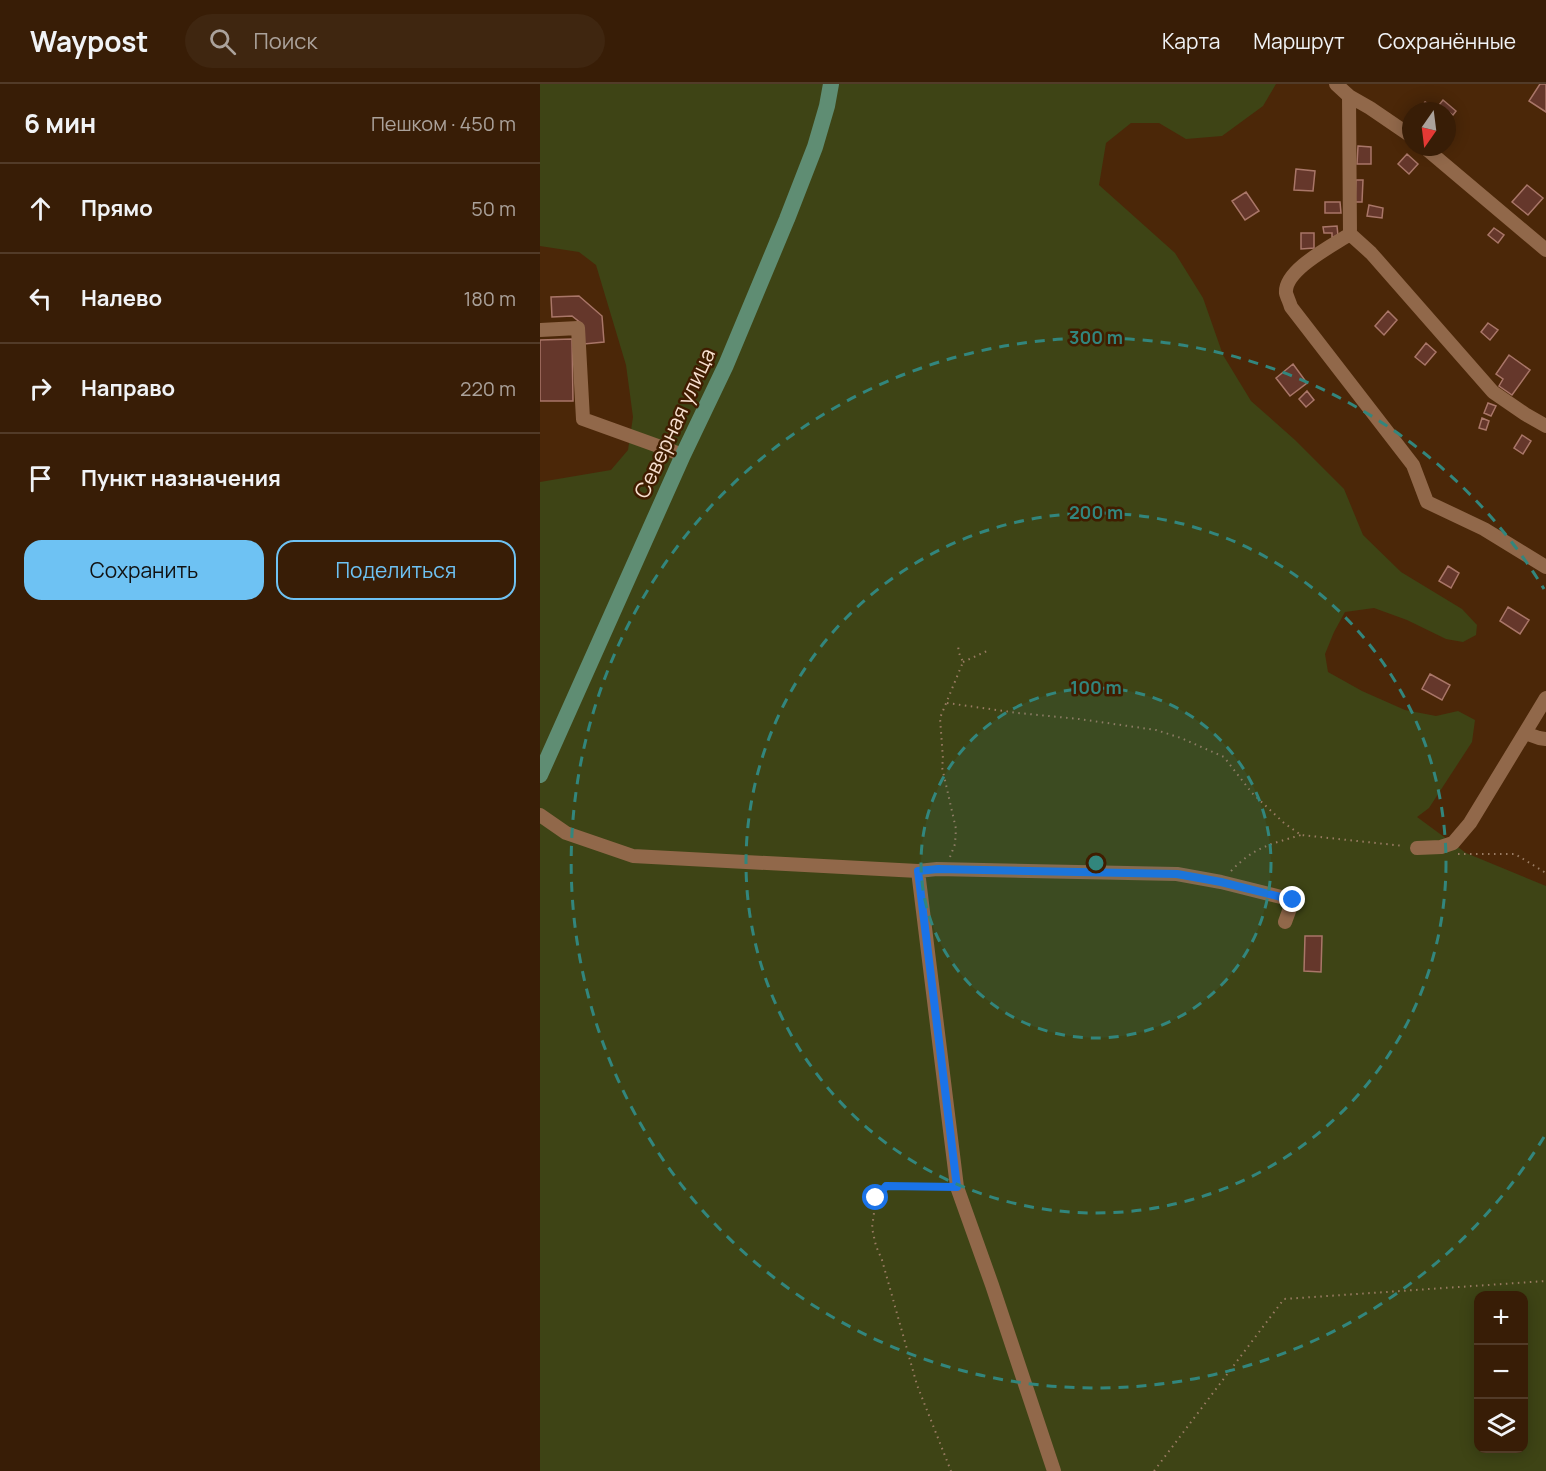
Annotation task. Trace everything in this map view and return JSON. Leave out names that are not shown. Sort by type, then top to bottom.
[{"type":"main road","name":"Северная улица","points":[[540,775],[683,455],[726,365],[815,147],[831,84]]},
{"type":"street","points":[[1336,84],[1348,96],[1402,130]]},
{"type":"street","points":[[1348,96],[1350,234],[1371,253],[1493,392],[1546,426]]},
{"type":"street","points":[[1435,156],[1546,250]]},
{"type":"street","points":[[1350,234],[1296,270],[1288,282],[1286,294],[1291,307],[1413,465],[1427,501],[1484,529],[1546,567]]},
{"type":"street","points":[[540,330],[578,328],[583,419],[683,455]]},
{"type":"street","points":[[1417,848],[1441,847],[1453,843],[1470,823],[1546,698]]},
{"type":"street","points":[[1525,733],[1546,739]]},
{"type":"street","points":[[540,815],[566,833],[633,856],[918,871],[945,869],[1177,874],[1221,882],[1293,900],[1285,922]]},
{"type":"street","points":[[918,871],[957,1187],[1054,1471]]},
{"type":"path","points":[[958,646],[963,662]]},
{"type":"path","points":[[945,869],[955,844],[956,829],[942,767],[940,718],[963,662],[987,651]]},
{"type":"path","points":[[947,703],[1156,730],[1181,738],[1224,757],[1252,793],[1284,824],[1301,835]]},
{"type":"path","points":[[1234,867],[1262,847],[1301,835],[1417,848]]},
{"type":"path","points":[[1441,847],[1461,855],[1515,854],[1546,873]]},
{"type":"path","points":[[951,1471],[916,1385],[872,1228],[876,1198],[886,1186],[957,1187]]},
{"type":"path","points":[[1154,1471],[1284,1299],[1546,1281]]},
{"type":"green space","points":[[540,84],[1276,84],[1263,106],[1222,136],[1186,139],[1159,123],[1131,123],[1106,143],[1099,185],[1175,253],[1203,298],[1223,355],[1251,401],[1295,440],[1344,489],[1363,535],[1401,572],[1462,609],[1477,625],[1476,635],[1463,642],[1446,639],[1407,620],[1374,608],[1345,612],[1325,654],[1328,672],[1362,691],[1405,710],[1436,716],[1458,711],[1475,720],[1472,742],[1429,808],[1417,817],[1466,853],[1546,886],[1546,1471],[540,1471],[540,482],[611,470],[628,450],[633,417],[626,365],[596,265],[579,252],[540,246]]},
{"type":"building","points":[[1540,84],[1546,84],[1546,112],[1529,101]]},
{"type":"building","points":[[1358,146],[1371,147],[1371,164],[1357,164]]},
{"type":"building","points":[[1405,156],[1409,156],[1418,164],[1409,174],[1398,164]]},
{"type":"building","points":[[1296,169],[1315,171],[1313,191],[1294,190]]},
{"type":"building","points":[[1356,180],[1363,180],[1362,202],[1355,202]]},
{"type":"building","points":[[1527,185],[1543,198],[1528,215],[1512,202]]},
{"type":"building","points":[[1246,192],[1259,211],[1245,220],[1232,201]]},
{"type":"building","points":[[1325,202],[1340,202],[1341,213],[1325,213]]},
{"type":"building","points":[[1369,205],[1383,208],[1382,218],[1367,216]]},
{"type":"building","points":[[1337,226],[1338,236],[1332,237],[1332,233],[1324,233],[1323,227]]},
{"type":"building","points":[[1494,228],[1504,235],[1498,243],[1488,235]]},
{"type":"building","points":[[1301,233],[1314,233],[1314,248],[1301,249]]},
{"type":"building","points":[[579,296],[602,316],[604,342],[584,344],[582,324],[572,316],[552,317],[551,297]]},
{"type":"building","points":[[1388,311],[1397,320],[1384,335],[1375,326]]},
{"type":"building","points":[[1488,323],[1498,330],[1490,340],[1481,332]]},
{"type":"building","points":[[572,339],[573,401],[540,401],[540,340]]},
{"type":"building","points":[[1426,343],[1436,352],[1425,365],[1415,357]]},
{"type":"building","points":[[1509,355],[1530,370],[1512,395],[1499,386],[1503,379],[1496,374]]},
{"type":"building","points":[[1293,364],[1307,383],[1290,396],[1276,378]]},
{"type":"building","points":[[1307,391],[1314,400],[1306,407],[1299,399]]},
{"type":"building","points":[[1488,403],[1496,406],[1491,416],[1484,413]]},
{"type":"building","points":[[1482,418],[1489,421],[1486,430],[1479,428]]},
{"type":"building","points":[[1522,435],[1531,441],[1523,454],[1514,448]]},
{"type":"building","points":[[1448,566],[1459,573],[1451,588],[1439,581]]},
{"type":"building","points":[[1508,607],[1529,620],[1520,634],[1500,621]]},
{"type":"building","points":[[1430,674],[1450,685],[1442,700],[1422,689]]},
{"type":"building","points":[[1305,936],[1322,936],[1321,972],[1304,971]]},
{"type":"route","points":[[876,1198],[886,1186],[957,1187],[918,871],[945,869],[1177,874],[1221,882],[1293,900]]}]
